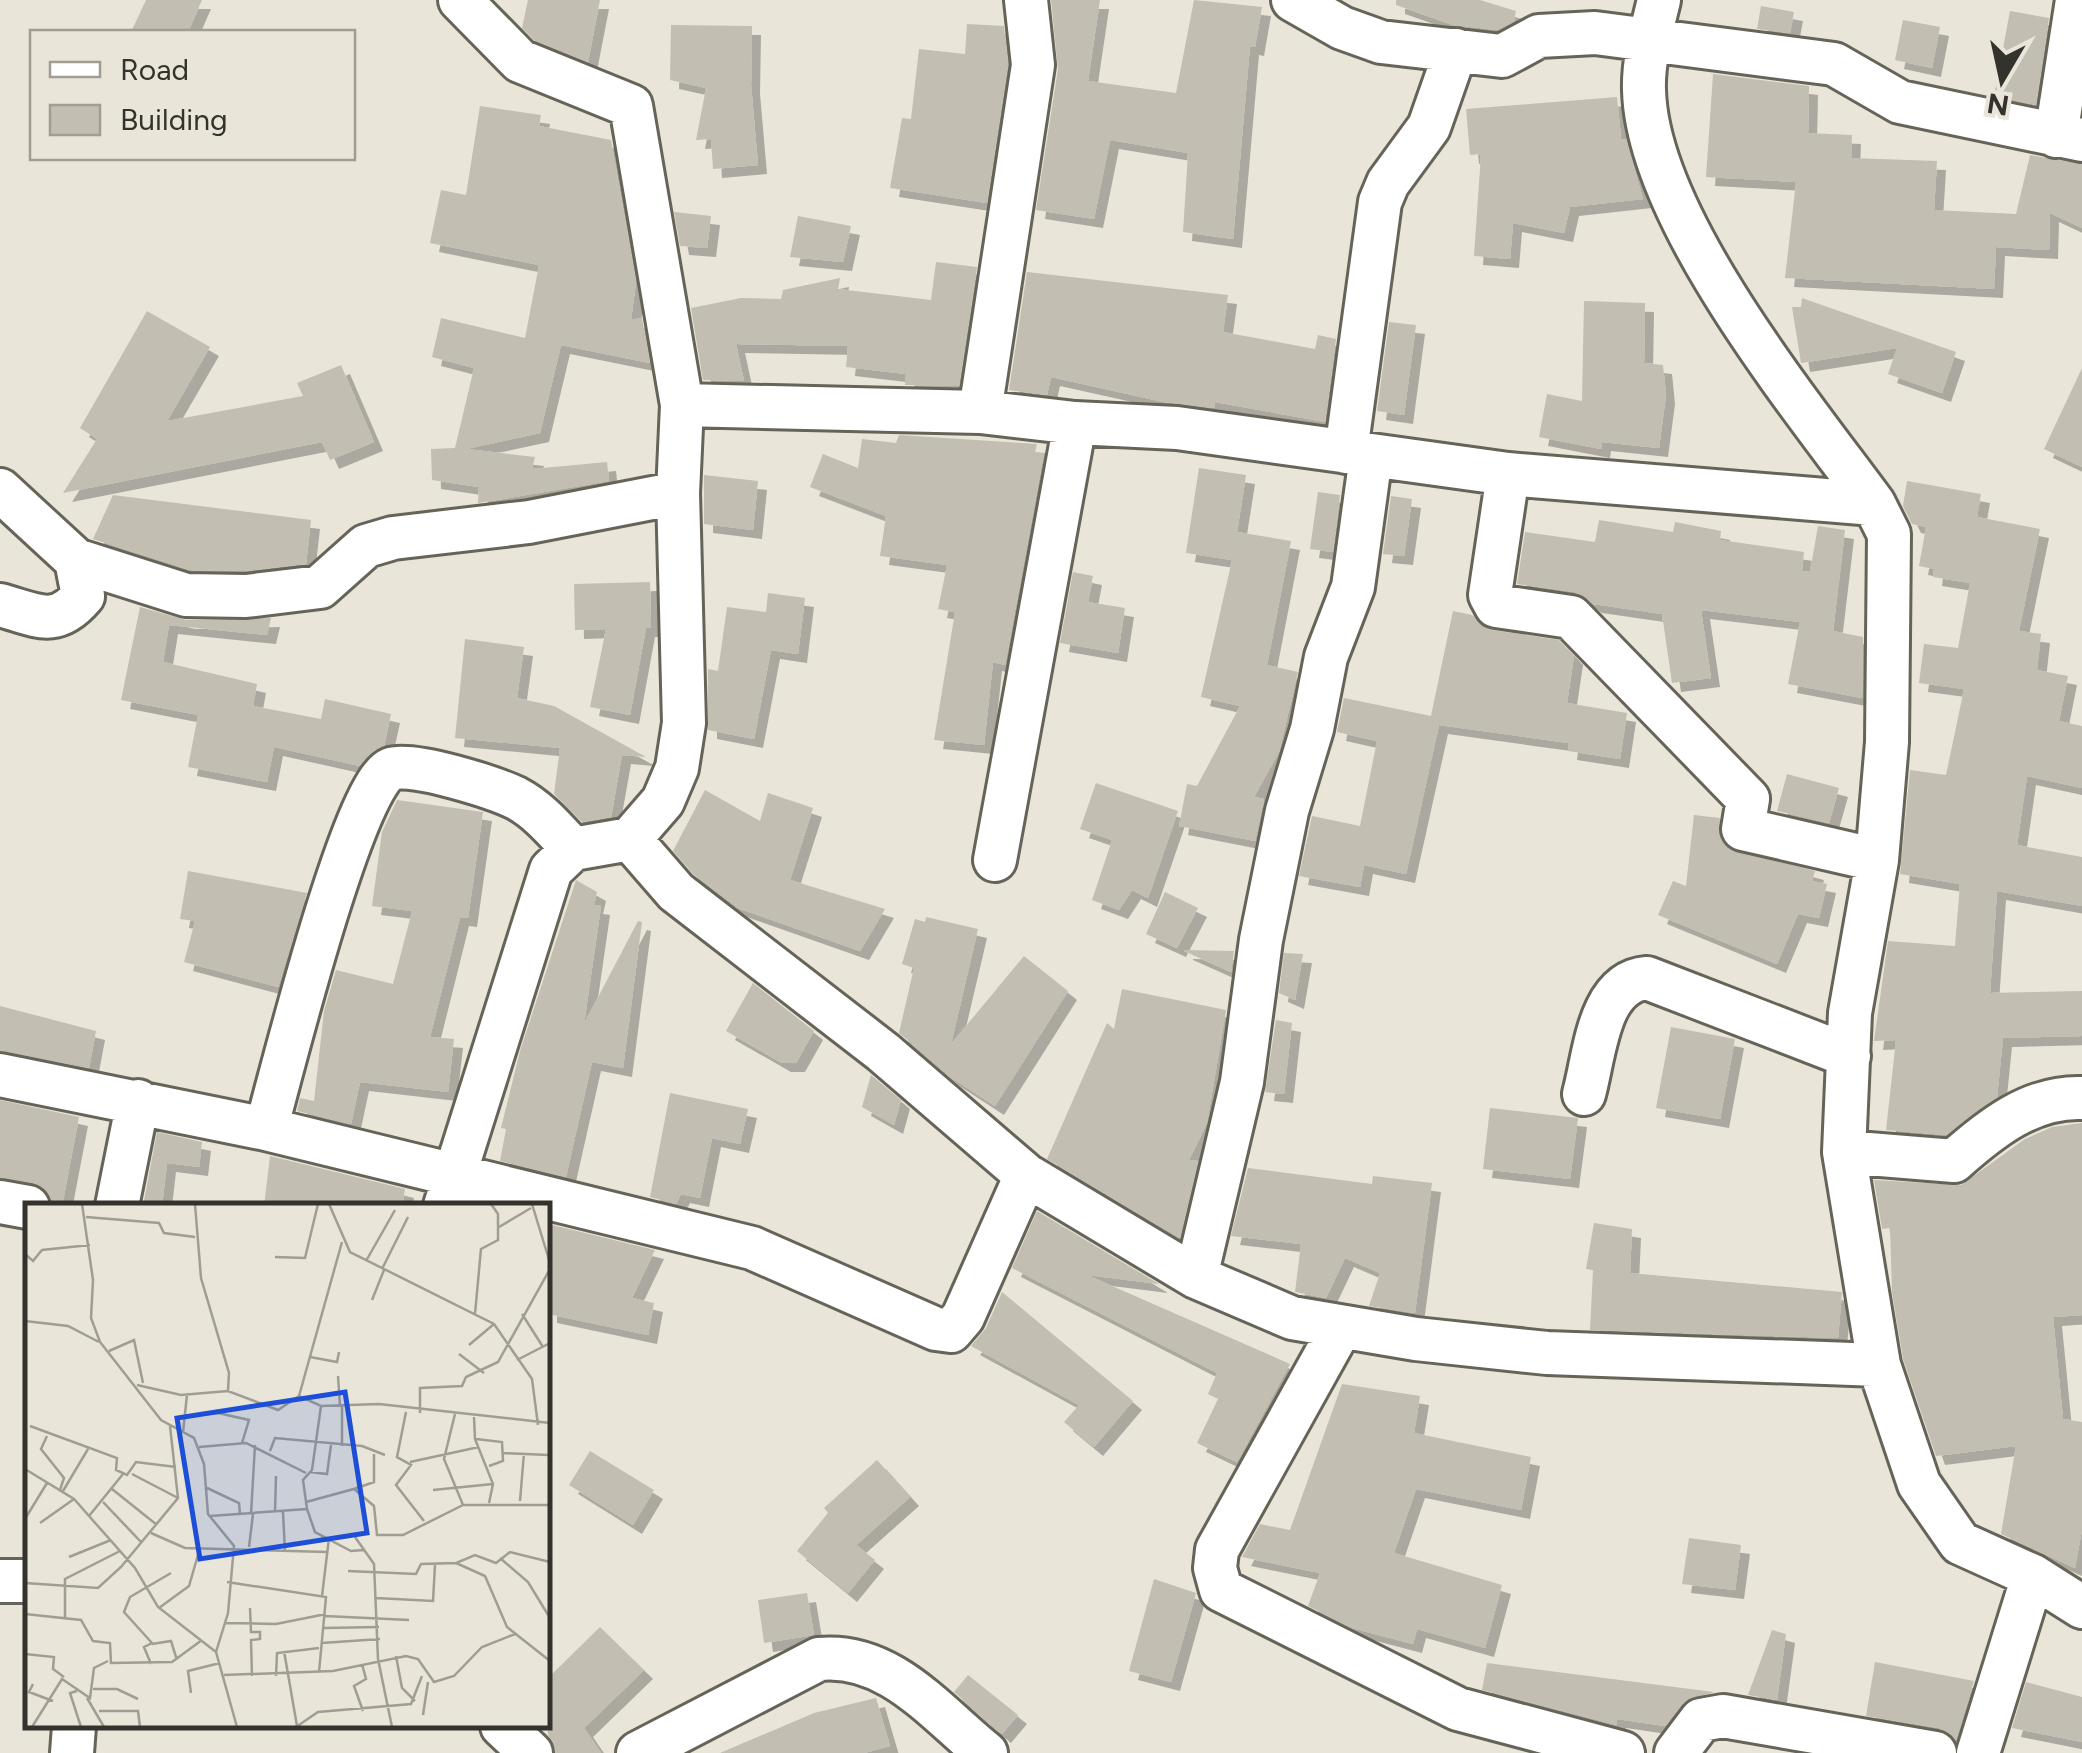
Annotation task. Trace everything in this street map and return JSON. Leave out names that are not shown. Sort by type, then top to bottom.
[{"type":"street","points":[[980,412],[1032,65],[1026,0]]},
{"type":"street","points":[[1292,0],[1342,28],[1381,42],[1502,56],[1539,36],[1595,33],[1648,43],[1834,64],[1900,102],[2069,138],[2077,0]]},
{"type":"street","points":[[1660,0],[1648,43],[1644,90],[1652,148],[1684,220],[1742,324],[1874,504],[1889,534],[1892,562],[1886,742],[1877,860],[1850,1013],[1844,1152],[1879,1366],[1918,1484],[1960,1543],[2033,1576],[2082,1607]]},
{"type":"street","points":[[449,1191],[551,870],[573,850],[630,839],[664,801],[676,768],[684,723],[678,493],[682,405],[630,106],[520,61],[466,3]]},
{"type":"street","points":[[1196,1277],[1242,1082],[1261,940],[1287,812],[1312,729],[1326,657],[1354,587],[1358,453],[1380,202],[1388,183],[1429,127],[1456,50]]},
{"type":"street","points":[[682,405],[980,412],[1075,423],[1177,428],[1508,474],[1874,504]]},
{"type":"street","points":[[995,860],[1075,423]]},
{"type":"street","points":[[1508,474],[1490,595],[1496,606],[1571,617],[1748,799],[1742,829],[1877,860]]},
{"type":"street","points":[[0,490],[76,560],[186,595],[270,596],[320,588],[366,546],[393,538],[529,522],[678,493]]},
{"type":"street","points":[[0,604],[50,618],[68,613],[83,596],[76,560]]},
{"type":"street","points":[[266,1129],[344,850],[374,783],[390,769],[416,767],[515,798],[538,813],[573,850]]},
{"type":"street","points":[[630,839],[676,892],[883,1052],[1026,1175],[1196,1277],[1292,1318],[1547,1354],[1879,1366]]},
{"type":"street","points":[[1584,1094],[1608,1006],[1615,990],[1628,980],[1647,978],[1849,1056]]},
{"type":"street","points":[[0,1075],[266,1129],[449,1191],[513,1203]]},
{"type":"street","points":[[1844,1152],[1954,1161],[2000,1120],[2060,1097],[2082,1098]]},
{"type":"street","points":[[119,1203],[138,1101]]},
{"type":"street","points":[[550,1210],[752,1248],[951,1331],[963,1316],[1026,1175]]},
{"type":"street","points":[[0,1202],[25,1206]]},
{"type":"street","points":[[1340,1327],[1218,1550],[1215,1568],[1221,1590],[1458,1708],[1623,1753]]},
{"type":"street","points":[[1978,1753],[2033,1576]]},
{"type":"street","points":[[0,1581],[25,1580]]},
{"type":"street","points":[[638,1753],[819,1659],[846,1656],[875,1664],[986,1753]]},
{"type":"street","points":[[1676,1753],[1701,1720],[1723,1716],[1935,1753]]},
{"type":"street","points":[[72,1753],[74,1728]]},
{"type":"street","points":[[504,1728],[530,1753]]},
{"type":"building","points":[[146,0],[202,0],[189,30],[132,30]]},
{"type":"building","points":[[528,0],[600,0],[588,62],[534,40],[522,28]]},
{"type":"building","points":[[1051,0],[1100,0],[1088,81],[1176,93],[1194,0],[1262,7],[1255,47],[1250,46],[1233,239],[1183,232],[1188,153],[1110,140],[1094,219],[1036,210],[1058,69]]},
{"type":"building","points":[[1396,0],[1480,0],[1516,11],[1514,21],[1497,30],[1453,25],[1396,5]]},
{"type":"building","points":[[1761,6],[1794,12],[1790,33],[1757,29]]},
{"type":"building","points":[[2010,11],[2049,18],[2036,105],[1994,96]]},
{"type":"building","points":[[1903,20],[1940,27],[1932,68],[1895,60]]},
{"type":"building","points":[[967,24],[1004,26],[1008,64],[987,203],[890,188],[902,118],[911,119],[919,49],[965,54]]},
{"type":"building","points":[[671,25],[752,26],[751,85],[758,165],[713,169],[711,139],[696,140],[706,88],[670,80]]},
{"type":"building","points":[[1713,74],[1809,86],[1808,133],[1852,135],[1851,158],[1937,161],[1934,210],[2016,214],[2030,155],[2082,164],[2082,228],[2050,213],[2049,250],[1996,247],[1994,289],[1785,278],[1796,182],[1706,177]]},
{"type":"building","points":[[1617,97],[1621,139],[1626,139],[1643,199],[1570,207],[1564,233],[1513,223],[1510,259],[1474,256],[1481,154],[1470,155],[1466,109]]},
{"type":"building","points":[[480,106],[541,115],[539,126],[611,140],[636,282],[631,320],[642,318],[650,363],[561,345],[540,433],[466,449],[535,457],[532,469],[607,462],[609,481],[478,503],[479,487],[432,480],[431,449],[455,448],[474,368],[432,357],[441,318],[525,338],[539,265],[430,243],[441,190],[466,195]]},
{"type":"building","points":[[674,212],[711,216],[707,248],[680,246]]},
{"type":"building","points":[[798,216],[851,226],[843,262],[790,257]]},
{"type":"building","points":[[936,262],[977,267],[959,386],[905,385],[906,374],[846,367],[848,346],[736,344],[744,381],[703,380],[691,308],[741,298],[781,299],[783,290],[840,278],[838,289],[931,300]]},
{"type":"building","points":[[1027,272],[1228,295],[1223,332],[1315,349],[1318,335],[1336,339],[1325,422],[1215,402],[1214,408],[1164,402],[1051,377],[1047,395],[1009,390]]},
{"type":"building","points":[[1802,298],[1956,352],[1942,393],[1888,374],[1897,348],[1801,363],[1792,307],[1801,307]]},
{"type":"building","points":[[1584,301],[1645,303],[1644,363],[1663,365],[1666,395],[1659,448],[1602,442],[1601,449],[1539,437],[1547,394],[1582,401]]},
{"type":"building","points":[[147,311],[210,347],[167,421],[303,396],[297,383],[341,365],[374,442],[330,460],[322,442],[63,493],[97,439],[80,428]]},
{"type":"building","points":[[1389,322],[1416,325],[1404,415],[1377,411]]},
{"type":"building","points":[[2082,368],[2082,467],[2044,449]]},
{"type":"building","points":[[899,435],[1037,444],[1035,452],[1044,453],[1005,665],[993,662],[984,745],[934,740],[955,612],[938,609],[947,565],[880,556],[886,516],[810,487],[823,454],[858,468],[862,439],[896,443]]},
{"type":"building","points":[[1199,468],[1246,475],[1237,532],[1291,541],[1267,665],[1298,672],[1279,752],[1254,797],[1264,799],[1255,841],[1179,826],[1187,784],[1197,786],[1240,706],[1201,697],[1232,560],[1186,553]]},
{"type":"building","points":[[704,475],[758,481],[753,530],[704,524]]},
{"type":"building","points":[[1907,481],[1981,494],[1977,517],[2040,529],[2019,631],[2041,634],[2037,670],[2068,676],[2059,721],[2082,726],[2082,788],[2027,776],[2017,845],[2082,857],[2082,906],[1997,891],[1990,993],[2082,991],[2082,1036],[2003,1038],[1997,1097],[1946,1135],[1886,1130],[1896,1040],[1874,1041],[1888,941],[1955,946],[1960,884],[1900,874],[1910,770],[1946,775],[1964,689],[1919,683],[1924,644],[1958,648],[1970,583],[1933,577],[1934,569],[1919,566],[1926,527],[1912,524],[1903,506]]},
{"type":"building","points":[[1318,492],[1340,495],[1333,552],[1310,549]]},
{"type":"building","points":[[113,495],[311,520],[306,564],[245,571],[190,570],[93,539]]},
{"type":"building","points":[[1391,496],[1412,499],[1404,556],[1383,554]]},
{"type":"building","points":[[1599,520],[1673,532],[1675,522],[1721,531],[1720,540],[1804,552],[1802,571],[1810,572],[1818,526],[1845,530],[1833,631],[1863,637],[1862,698],[1788,684],[1800,622],[1701,610],[1711,678],[1672,683],[1662,614],[1593,604],[1575,592],[1517,584],[1525,532],[1595,542]]},
{"type":"building","points":[[1073,572],[1093,576],[1088,602],[1125,608],[1118,653],[1060,643]]},
{"type":"building","points":[[650,582],[651,628],[646,628],[630,715],[590,707],[606,629],[575,630],[574,584]]},
{"type":"building","points":[[768,593],[805,598],[798,654],[771,650],[754,739],[708,730],[708,669],[718,671],[727,607],[766,612]]},
{"type":"building","points":[[140,607],[186,620],[271,618],[267,635],[169,625],[163,662],[257,684],[253,706],[321,719],[325,699],[391,714],[384,746],[360,766],[274,747],[267,782],[188,767],[198,715],[121,700]]},
{"type":"building","points":[[1453,611],[1472,615],[1492,630],[1559,640],[1574,656],[1567,703],[1627,713],[1620,759],[1568,751],[1569,743],[1439,725],[1406,874],[1364,865],[1360,887],[1299,876],[1312,816],[1360,826],[1377,741],[1337,732],[1344,698],[1431,716]]},
{"type":"building","points":[[465,639],[524,647],[517,698],[554,706],[646,757],[622,755],[611,817],[582,822],[554,794],[560,748],[455,738]]},
{"type":"building","points":[[1787,774],[1839,788],[1829,823],[1777,811]]},
{"type":"building","points":[[1096,783],[1178,811],[1148,898],[1132,890],[1119,910],[1092,900],[1112,840],[1080,829]]},
{"type":"building","points":[[705,790],[760,821],[768,793],[813,808],[790,880],[885,909],[860,951],[738,908],[693,874],[673,851]]},
{"type":"building","points":[[397,800],[483,812],[468,918],[460,917],[430,1037],[454,1039],[448,1092],[360,1082],[351,1124],[297,1111],[300,1098],[314,1101],[324,1011],[336,970],[393,984],[412,911],[372,906],[382,832]]},
{"type":"building","points":[[1694,815],[1720,818],[1719,836],[1727,848],[1815,871],[1812,881],[1827,884],[1819,918],[1798,914],[1777,964],[1658,915],[1673,881],[1686,886]]},
{"type":"building","points":[[188,871],[307,893],[278,987],[184,962],[195,921],[180,919]]},
{"type":"building","points":[[576,880],[597,892],[594,905],[601,906],[584,1024],[638,921],[642,922],[623,1068],[592,1062],[566,1177],[500,1161],[506,1129],[501,1128],[520,1051]]},
{"type":"building","points":[[1165,892],[1198,908],[1177,948],[1146,934]]},
{"type":"building","points":[[926,917],[978,929],[951,1044],[1024,956],[1068,991],[995,1106],[952,1078],[899,1033],[914,968],[902,964],[915,919],[925,922]]},
{"type":"building","points":[[1184,951],[1234,951],[1231,972]]},
{"type":"building","points":[[1284,953],[1303,954],[1295,1000],[1279,993]]},
{"type":"building","points":[[753,983],[814,1031],[796,1063],[782,1063],[726,1031]]},
{"type":"building","points":[[1122,989],[1226,1010],[1207,1123],[1189,1160],[1198,1161],[1180,1238],[1047,1159],[1107,1023],[1114,1029]]},
{"type":"building","points":[[0,1006],[96,1031],[89,1068],[0,1051]]},
{"type":"building","points":[[1276,1020],[1292,1023],[1284,1094],[1265,1092]]},
{"type":"building","points":[[1671,1027],[1735,1039],[1720,1119],[1656,1108]]},
{"type":"building","points":[[871,1075],[901,1100],[894,1125],[862,1107]]},
{"type":"building","points":[[670,1093],[748,1109],[740,1144],[712,1138],[700,1198],[681,1194],[676,1204],[650,1197]]},
{"type":"building","points":[[0,1100],[79,1117],[63,1203],[52,1203],[45,1189],[33,1183],[0,1178]]},
{"type":"building","points":[[1490,1108],[1578,1118],[1570,1179],[1483,1169]]},
{"type":"building","points":[[2082,1123],[2082,1315],[2053,1317],[2063,1419],[2082,1422],[2082,1529],[2075,1568],[2001,1534],[2016,1446],[1936,1456],[1903,1359],[1892,1292],[1890,1228],[1882,1229],[1874,1180],[1961,1185],[2025,1139],[2052,1127]]},
{"type":"building","points":[[157,1132],[202,1142],[199,1167],[167,1163],[162,1203],[144,1203]]},
{"type":"building","points":[[270,1156],[405,1189],[403,1203],[264,1203]]},
{"type":"building","points":[[1248,1168],[1372,1184],[1373,1176],[1432,1183],[1415,1313],[1369,1306],[1380,1273],[1345,1258],[1326,1298],[1295,1292],[1301,1244],[1231,1236]]},
{"type":"building","points":[[1037,1211],[1159,1284],[1087,1275],[1290,1364],[1237,1462],[1197,1443],[1218,1399],[1208,1394],[1217,1373],[1012,1268]]},
{"type":"building","points":[[1594,1223],[1632,1229],[1630,1273],[1842,1292],[1838,1338],[1590,1330],[1593,1270],[1586,1269]]},
{"type":"building","points":[[550,1224],[655,1250],[632,1298],[654,1303],[648,1335],[550,1314]]},
{"type":"building","points":[[1002,1292],[1133,1401],[1094,1447],[1064,1422],[1079,1405],[971,1346],[986,1328]]},
{"type":"building","points":[[1342,1384],[1420,1396],[1414,1433],[1531,1457],[1521,1510],[1416,1489],[1394,1553],[1502,1585],[1485,1648],[1417,1629],[1413,1644],[1352,1628],[1308,1606],[1320,1573],[1242,1557],[1260,1524],[1290,1530]]},
{"type":"building","points":[[590,1451],[654,1490],[633,1525],[569,1485]]},
{"type":"building","points":[[877,1460],[910,1497],[856,1545],[875,1560],[848,1593],[797,1551],[828,1513],[824,1508]]},
{"type":"building","points":[[1689,1538],[1741,1545],[1735,1590],[1682,1584]]},
{"type":"building","points":[[1154,1579],[1196,1593],[1171,1682],[1129,1671]]},
{"type":"building","points":[[807,1593],[814,1635],[764,1643],[758,1600]]},
{"type":"building","points":[[600,1627],[644,1670],[584,1728],[601,1753],[555,1753],[548,1734],[550,1676]]},
{"type":"building","points":[[1772,1630],[1786,1634],[1777,1700],[1748,1695]]},
{"type":"building","points":[[1875,1662],[1974,1681],[1956,1740],[1939,1728],[1866,1716]]},
{"type":"building","points":[[1487,1663],[1714,1692],[1682,1704],[1665,1726],[1617,1719],[1617,1725],[1482,1690]]},
{"type":"building","points":[[968,1675],[1018,1715],[1002,1734],[954,1692]]},
{"type":"building","points":[[2026,1682],[2082,1697],[2082,1742],[2012,1728]]},
{"type":"building","points":[[876,1698],[890,1746],[864,1753],[720,1753],[814,1713]]}]
